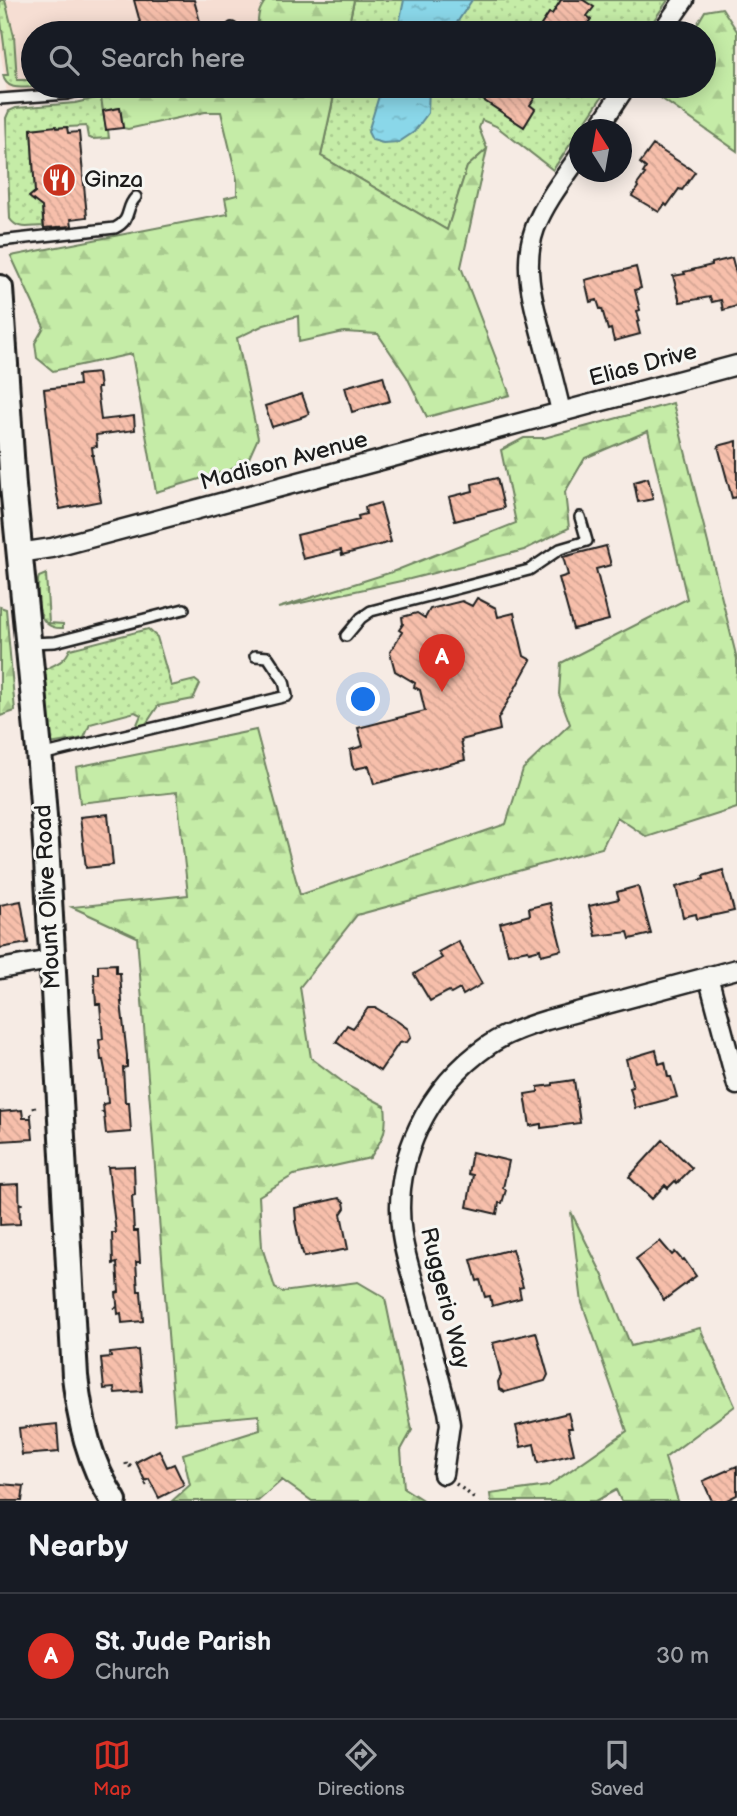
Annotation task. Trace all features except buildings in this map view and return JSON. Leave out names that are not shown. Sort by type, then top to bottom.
[{"type":"main road","name":"Mount Olive Road","points":[[0,288],[19,552],[39,755],[77,1390],[85,1436],[104,1485],[114,1501]]},
{"type":"street","points":[[669,21],[684,0]]},
{"type":"street","points":[[604,119],[618,98]]},
{"type":"street","points":[[561,412],[528,272],[534,231],[544,208],[569,170]]},
{"type":"street","name":"Elias Drive","points":[[561,412],[737,365]]},
{"type":"street","name":"Madison Avenue","points":[[19,552],[52,548],[561,412]]},
{"type":"street","points":[[0,969],[52,961]]},
{"type":"street","name":"Ruggerio Way","points":[[443,1475],[450,1424],[448,1411],[405,1248],[401,1219],[401,1193],[407,1159],[425,1114],[448,1081],[468,1061],[490,1044],[520,1028],[737,969]]},
{"type":"street","points":[[708,976],[737,1085]]},
{"type":"lane","points":[[0,99],[21,97]]},
{"type":"lane","points":[[0,241],[115,228],[124,222],[131,202],[136,197]]},
{"type":"lane","points":[[346,636],[361,618],[371,611],[528,570],[560,549],[587,541],[580,517]]},
{"type":"lane","points":[[28,643],[54,642],[184,609]]},
{"type":"lane","points":[[39,755],[287,696],[284,681],[268,657],[255,656]]},
{"type":"path","points":[[126,1463],[131,1469]]},
{"type":"path","points":[[443,1475],[475,1501]]},
{"type":"path","points":[[145,1485],[150,1482]]},
{"type":"shaded area","points":[[0,0],[259,0],[265,21],[21,21],[21,92],[7,93],[0,49]]},
{"type":"green space","points":[[0,0],[5,0],[14,36],[17,80],[21,80],[21,88],[10,86],[3,75],[8,75]]},
{"type":"green space","points":[[266,0],[354,0],[350,21],[258,21]]},
{"type":"green space","points":[[354,0],[668,0],[653,21],[350,21]]},
{"type":"green space","points":[[722,8],[737,31],[737,151],[661,98],[716,98],[716,21],[699,21],[705,11]]},
{"type":"green space","points":[[101,98],[109,138],[88,137],[86,126],[31,129],[35,192],[32,195],[33,200],[42,203],[43,226],[17,225],[10,219],[6,118],[9,111],[16,108]]},
{"type":"green space","points":[[101,98],[333,98],[321,156],[447,230],[467,167],[487,149],[461,267],[510,395],[427,417],[407,377],[378,334],[344,332],[299,342],[298,316],[264,325],[237,338],[258,438],[249,458],[230,470],[156,492],[132,354],[53,371],[37,358],[35,343],[44,327],[11,256],[228,214],[225,198],[237,195],[237,179],[221,112],[205,112],[128,129],[123,128],[120,108],[103,111]]},
{"type":"green space","points":[[333,98],[601,98],[587,119],[569,119],[569,146],[553,170],[496,126],[482,120],[479,128],[487,149],[467,167],[447,230],[321,156]]},
{"type":"green space","points":[[673,403],[737,659],[737,808],[647,837],[617,817],[602,848],[357,915],[300,987],[311,1058],[348,1086],[385,1106],[385,1128],[370,1158],[294,1175],[259,1196],[262,1247],[275,1288],[282,1292],[358,1282],[385,1298],[412,1430],[401,1450],[404,1488],[424,1501],[312,1501],[282,1480],[258,1501],[172,1501],[190,1485],[183,1454],[260,1430],[259,1415],[175,1423],[137,937],[72,907],[188,895],[177,792],[80,803],[76,767],[256,730],[300,895],[506,824],[523,769],[570,724],[559,694],[561,663],[687,599],[648,431],[585,458],[565,492],[569,528],[524,550],[278,608],[392,572],[516,523],[501,450],[524,438],[544,438]]},
{"type":"green space","points":[[46,574],[49,623],[63,624],[63,628],[48,624],[40,612],[38,580]]},
{"type":"green space","points":[[0,607],[6,609],[15,711],[0,716]]},
{"type":"green space","points":[[148,629],[157,637],[171,686],[195,680],[200,684],[193,699],[158,706],[144,727],[135,729],[141,715],[135,712],[90,724],[84,738],[50,744],[44,670],[62,660],[70,649]]},
{"type":"green space","points":[[571,1212],[603,1276],[631,1346],[700,1328],[735,1406],[665,1458],[678,1501],[621,1501],[616,1490],[596,1501],[491,1501],[490,1494],[548,1486],[627,1431],[582,1303]]},
{"type":"water","points":[[404,0],[472,0],[458,21],[400,21]]},
{"type":"water","points":[[378,98],[429,98],[428,113],[414,132],[399,142],[383,143],[372,140],[368,132]]},
{"type":"place","name":"Ginza","points":[[59,180]]},
{"type":"place","name":"St. Jude Parish","points":[[442,692]]}]
